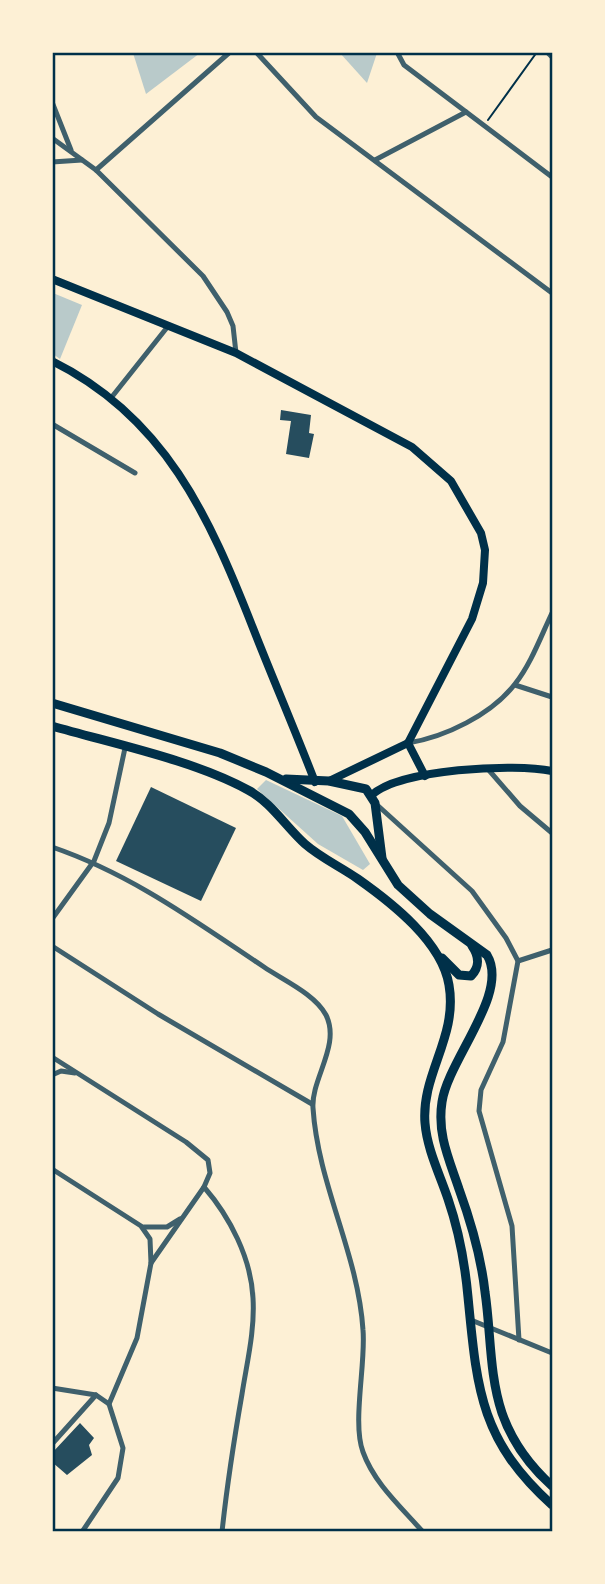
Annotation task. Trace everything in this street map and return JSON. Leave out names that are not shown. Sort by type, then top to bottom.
[{"type":"main road","points":[[52,279],[236,353],[412,447],[451,481],[474,517],[485,550],[483,583],[477,607],[408,743],[329,781]]},
{"type":"main road","points":[[54,363],[111,398],[142,425],[163,449],[193,494],[248,614],[315,782]]},
{"type":"main road","points":[[52,703],[220,753],[279,778],[349,814],[365,832],[398,885],[487,955],[492,964],[493,981],[485,1004],[445,1083],[440,1126],[445,1152],[478,1250],[495,1386],[510,1433],[524,1455],[552,1486]]},
{"type":"main road","points":[[52,726],[215,774],[251,791],[307,845],[360,880],[395,910],[459,975],[471,976],[476,971],[478,954],[467,939]]},
{"type":"main road","points":[[408,743],[425,776]]},
{"type":"main road","points":[[374,799],[391,782],[425,776],[487,768],[552,771]]},
{"type":"main road","points":[[279,778],[361,786],[374,799],[383,863]]},
{"type":"main road","points":[[439,955],[449,985],[452,1018],[431,1078],[425,1102],[425,1124],[461,1244],[477,1381],[487,1415],[514,1465],[552,1505]]},
{"type":"street","points":[[96,170],[230,52]]},
{"type":"street","points":[[256,52],[316,117],[552,293]]},
{"type":"street","points":[[397,52],[404,65],[552,177]]},
{"type":"street","points":[[547,52],[552,57]]},
{"type":"street","points":[[52,102],[71,150]]},
{"type":"street","points":[[374,160],[466,113]]},
{"type":"street","points":[[52,138],[96,170],[203,276],[228,312],[233,326],[236,353]]},
{"type":"street","points":[[52,162],[82,160]]},
{"type":"street","points":[[111,398],[169,326]]},
{"type":"street","points":[[52,424],[135,473]]},
{"type":"street","points":[[408,743],[433,738],[459,726],[488,708],[515,685],[552,613]]},
{"type":"street","points":[[515,685],[552,697]]},
{"type":"street","points":[[52,919],[94,862],[109,823],[125,748]]},
{"type":"street","points":[[487,768],[520,806],[552,833]]},
{"type":"street","points":[[374,799],[472,891],[506,938],[518,961],[503,1042],[481,1090],[479,1111],[512,1226],[519,1340]]},
{"type":"street","points":[[52,847],[94,862],[160,896],[320,1007],[326,1015],[329,1039],[313,1104],[323,1174],[354,1270],[360,1301],[363,1332],[361,1448],[370,1469],[423,1531]]},
{"type":"street","points":[[52,946],[158,1013],[313,1104]]},
{"type":"street","points":[[518,961],[552,950]]},
{"type":"street","points":[[52,1057],[201,1152],[208,1160],[210,1173],[204,1187],[151,1263]]},
{"type":"street","points":[[52,1075],[61,1071],[78,1073]]},
{"type":"street","points":[[52,1169],[141,1226],[155,1229],[167,1227],[184,1217]]},
{"type":"street","points":[[204,1187],[222,1208],[236,1236],[246,1261],[253,1296],[252,1330],[222,1531]]},
{"type":"street","points":[[108,1404],[136,1338],[151,1263],[150,1239],[141,1226]]},
{"type":"street","points":[[470,1320],[551,1351]]},
{"type":"street","points":[[52,1388],[96,1395],[108,1404],[123,1448],[118,1478],[84,1531]]},
{"type":"street","points":[[52,1444],[96,1395]]},
{"type":"path","points":[[484,126],[537,52]]},
{"type":"shaded area","points":[[133,52],[200,53],[146,94]]},
{"type":"shaded area","points":[[340,53],[377,53],[367,83]]},
{"type":"shaded area","points":[[53,293],[82,305],[60,359],[53,354]]},
{"type":"shaded area","points":[[266,780],[342,816],[370,864],[363,870],[318,844],[257,789]]},
{"type":"building","points":[[281,410],[311,415],[309,433],[314,434],[309,458],[286,454],[291,421],[280,420]]},
{"type":"building","points":[[151,787],[236,828],[201,901],[116,861]]},
{"type":"building","points":[[80,1423],[94,1438],[89,1445],[92,1455],[67,1475],[52,1462],[52,1453]]}]
